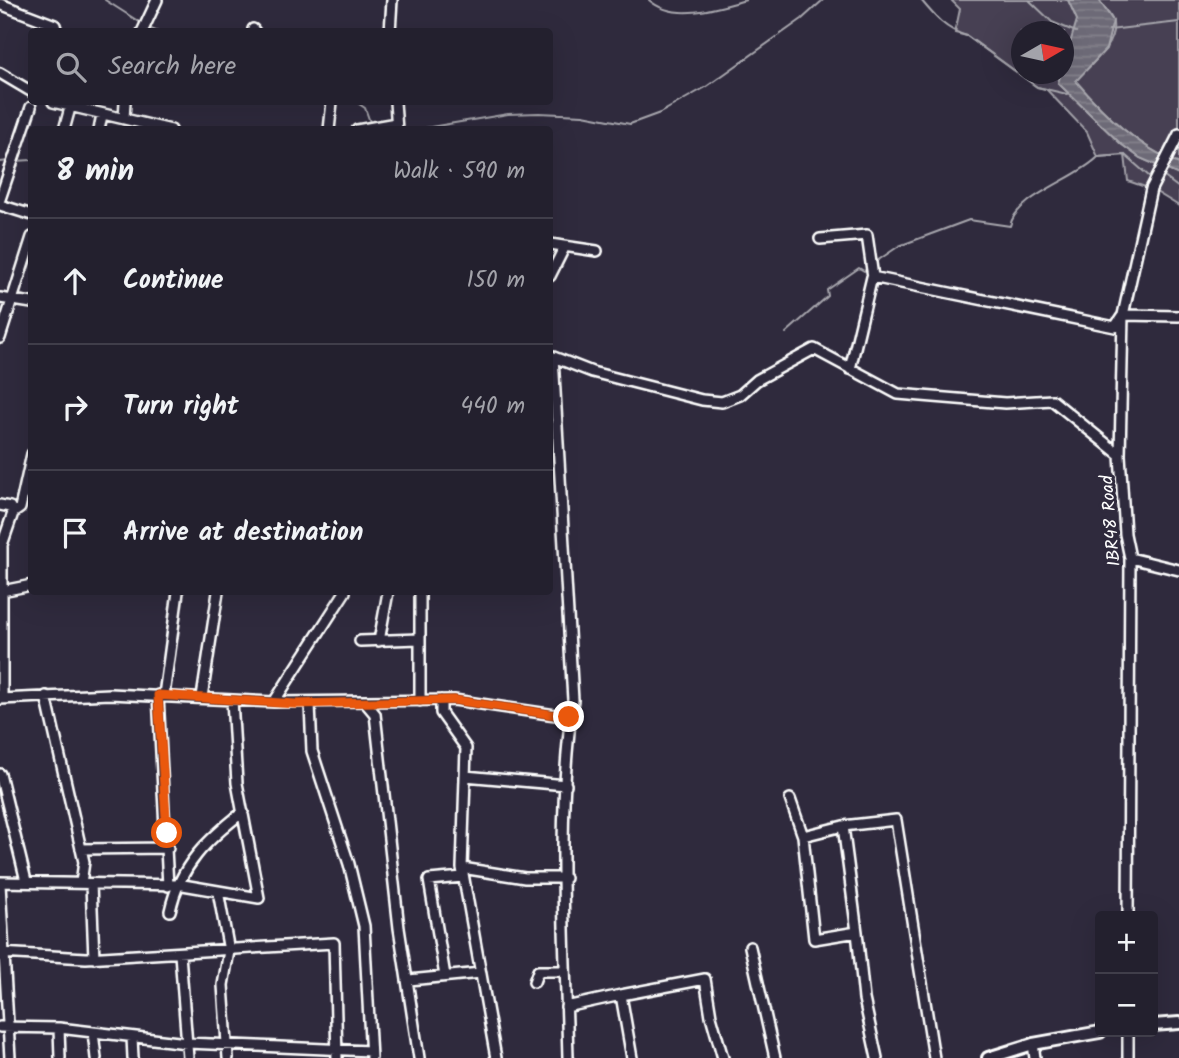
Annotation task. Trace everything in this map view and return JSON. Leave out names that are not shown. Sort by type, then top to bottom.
[{"type":"main road","points":[[1158,1025],[1179,1023]]},
{"type":"main road","points":[[988,1058],[1033,1044],[1095,1033]]},
{"type":"street","points":[[144,28],[157,0]]},
{"type":"street","points":[[390,28],[392,0]]},
{"type":"street","points":[[0,4],[55,25],[56,28]]},
{"type":"street","points":[[0,73],[28,90]]},
{"type":"street","points":[[62,105],[154,126]]},
{"type":"street","points":[[124,119],[125,105]]},
{"type":"street","points":[[329,126],[332,105]]},
{"type":"street","points":[[395,105],[397,126]]},
{"type":"street","points":[[0,199],[31,107]]},
{"type":"street","points":[[65,126],[70,108]]},
{"type":"street","points":[[100,126],[102,116]]},
{"type":"street","name":"IBR48 Road","points":[[1128,911],[1130,558],[1125,534],[1120,455],[1123,315],[1151,188],[1179,134]]},
{"type":"street","points":[[0,205],[28,214]]},
{"type":"street","points":[[821,239],[867,235],[872,269],[850,369]]},
{"type":"street","points":[[553,245],[597,251]]},
{"type":"street","points":[[0,338],[5,299],[28,246]]},
{"type":"street","points":[[553,270],[564,248]]},
{"type":"street","points":[[872,269],[1115,327],[1123,315],[1179,316]]},
{"type":"street","points":[[5,299],[28,302]]},
{"type":"street","points":[[553,357],[592,372],[702,400],[722,402],[740,395],[757,380],[814,349],[898,394],[1006,403],[1052,400],[1120,455]]},
{"type":"street","points":[[553,386],[573,687],[566,785],[565,971],[568,1058]]},
{"type":"street","points":[[28,472],[20,508],[13,513],[2,545],[1,699],[161,695],[310,704],[441,700],[569,717]]},
{"type":"street","points":[[0,505],[10,507],[13,513]]},
{"type":"street","points":[[1130,558],[1179,570]]},
{"type":"street","points":[[2,592],[28,586]]},
{"type":"street","points":[[170,911],[172,886],[166,871],[168,848],[161,695],[178,595]]},
{"type":"street","points":[[202,697],[218,595]]},
{"type":"street","points":[[274,702],[343,595]]},
{"type":"street","points":[[379,641],[387,595]]},
{"type":"street","points":[[419,701],[420,595]]},
{"type":"street","points":[[360,641],[420,639]]},
{"type":"street","points":[[46,696],[84,862],[94,958]]},
{"type":"street","points":[[10,1058],[5,1028],[0,883],[26,881],[172,886],[259,898],[237,783],[232,700]]},
{"type":"street","points":[[441,700],[441,713],[466,748],[463,872],[496,1058]]},
{"type":"street","points":[[365,702],[375,714],[399,928],[419,1058]]},
{"type":"street","points":[[5,1028],[59,1028],[187,1043],[267,1045],[371,1054],[364,926],[349,864],[312,751],[310,704]]},
{"type":"street","points":[[0,774],[26,881]]},
{"type":"street","points":[[465,776],[566,785]]},
{"type":"street","points":[[790,799],[803,836],[814,939],[857,932]]},
{"type":"street","points":[[172,886],[210,838],[243,812]]},
{"type":"street","points":[[803,836],[843,826],[896,820],[934,1058]]},
{"type":"street","points":[[843,826],[864,999],[877,1058]]},
{"type":"street","points":[[81,849],[168,848]]},
{"type":"street","points":[[445,976],[429,880],[463,872],[525,878],[565,878]]},
{"type":"street","points":[[218,891],[229,951],[223,985],[228,1058]]},
{"type":"street","points":[[3,953],[94,958],[334,943],[336,1053]]},
{"type":"street","points":[[750,947],[775,1058]]},
{"type":"street","points":[[180,954],[188,1058]]},
{"type":"street","points":[[534,982],[538,971],[565,971]]},
{"type":"street","points":[[409,980],[481,973]]},
{"type":"street","points":[[566,1007],[705,979],[710,1016],[723,1058]]},
{"type":"street","points":[[621,995],[632,1058]]},
{"type":"street","points":[[59,1028],[60,1058]]},
{"type":"street","points":[[93,1032],[96,1058]]},
{"type":"street","points":[[132,1037],[133,1058]]},
{"type":"street","points":[[1128,1037],[1128,1058]]},
{"type":"street","points":[[1033,1044],[1035,1058]]},
{"type":"street","points":[[267,1045],[267,1058]]},
{"type":"shaded area","points":[[951,0],[1068,0],[1078,20],[1074,33],[1074,21],[1011,21],[1011,68],[967,36],[955,33],[960,9]]},
{"type":"shaded area","points":[[1068,0],[1099,0],[1113,21],[1106,49],[1076,81],[1098,106],[1136,139],[1179,164],[1179,175],[1140,158],[1121,144],[1059,84],[1074,84],[1074,30],[1077,20]]},
{"type":"shaded area","points":[[1099,0],[1179,0],[1179,164],[1149,148],[1122,128],[1075,81],[1102,53],[1112,37],[1112,19]]},
{"type":"shaded area","points":[[1033,84],[1059,84],[1121,144],[1140,158],[1179,175],[1179,206],[1151,189],[1128,181],[1125,155],[1098,157],[1087,132],[1046,89]]},
{"type":"waterway","points":[[105,0],[141,23]]},
{"type":"waterway","points":[[649,0],[659,7],[683,12],[709,10],[746,0]]},
{"type":"waterway","points":[[437,126],[508,114],[539,113],[583,115],[630,124],[660,113],[706,87],[802,19],[823,0]]},
{"type":"waterway","points":[[921,0],[947,26],[967,36],[1037,87],[1067,94]]},
{"type":"waterway","points":[[1029,0],[1052,22],[1076,32]]},
{"type":"waterway","points":[[1109,30],[1179,22]]},
{"type":"waterway","points":[[360,105],[365,108],[370,122]]},
{"type":"waterway","points":[[874,263],[899,246],[969,220],[1010,226],[1023,206],[1098,157],[1125,155],[1150,177]]},
{"type":"waterway","points":[[15,161],[28,160]]},
{"type":"waterway","points":[[0,162],[9,161]]},
{"type":"waterway","points":[[1163,176],[1179,188]]},
{"type":"waterway","points":[[786,333],[828,296],[827,290],[859,268],[864,271],[867,269]]},
{"type":"route","points":[[167,833],[158,695],[296,704],[454,700],[569,717]]}]
